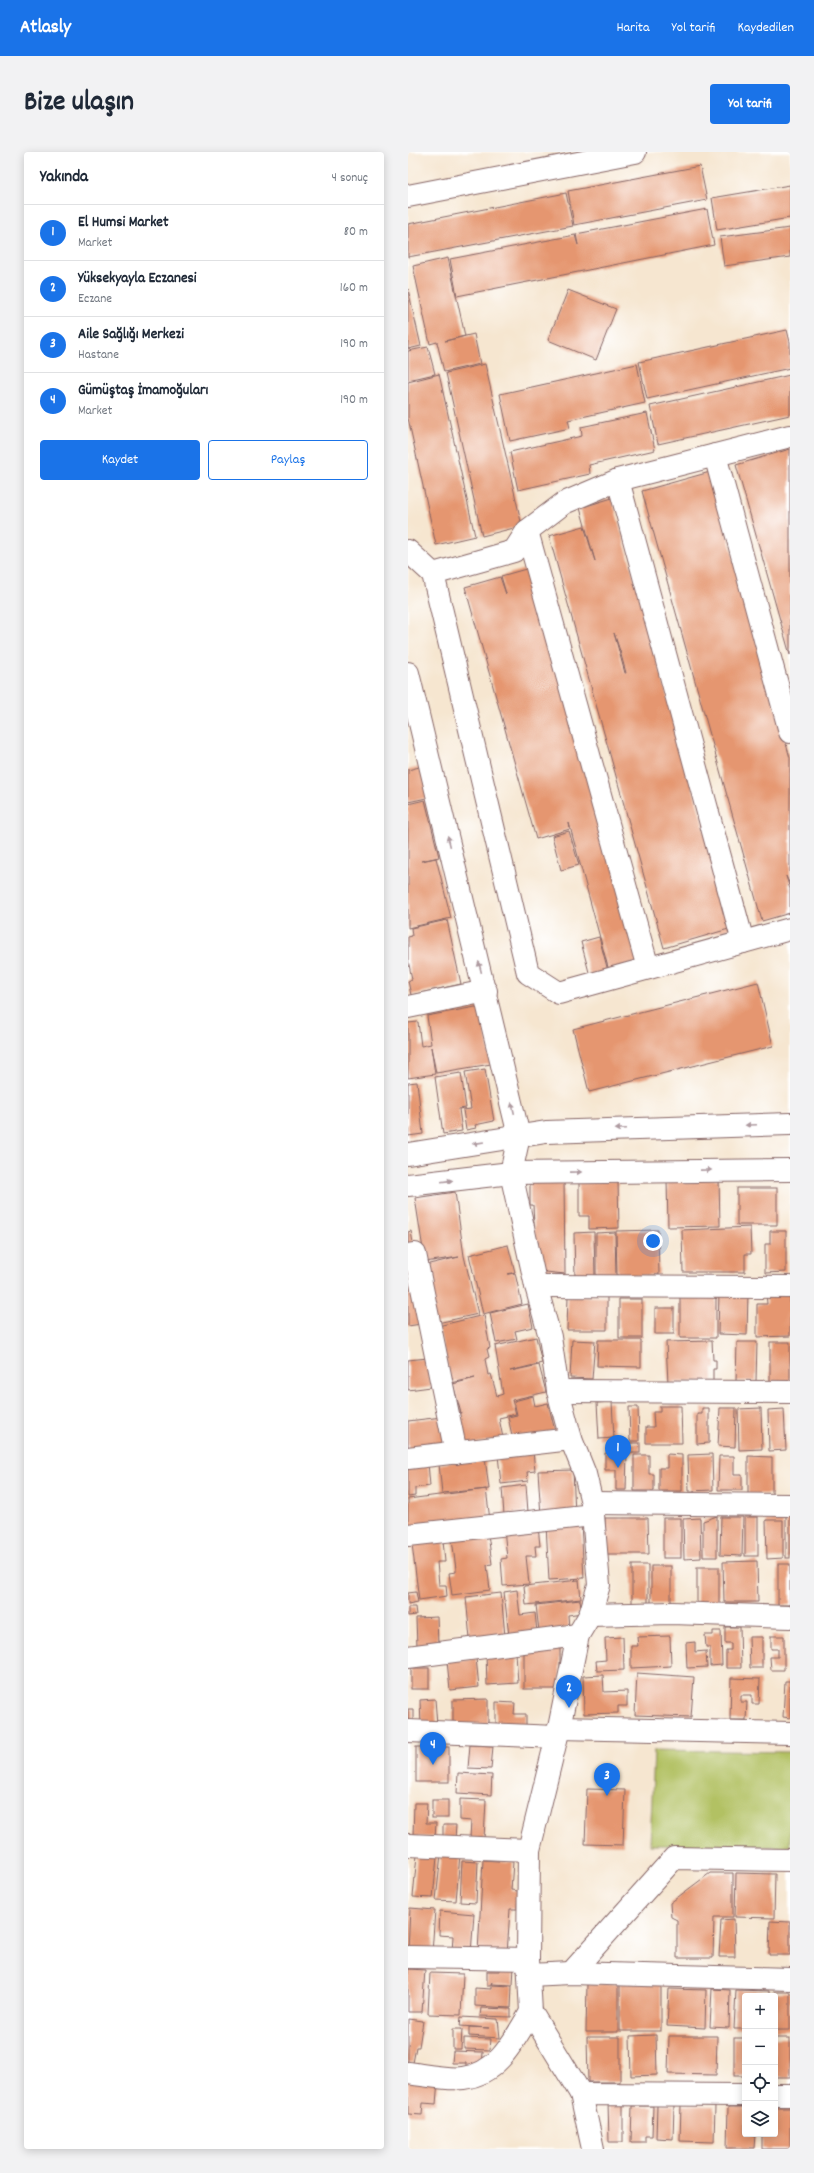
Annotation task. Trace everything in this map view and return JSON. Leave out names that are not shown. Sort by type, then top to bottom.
[{"type":"street","points":[[408,196],[588,156],[635,152]]},
{"type":"street","points":[[433,574],[514,551],[527,530],[564,503],[618,480],[790,436]]},
{"type":"street","points":[[715,455],[790,732]]},
{"type":"street","points":[[618,480],[743,942]]},
{"type":"street","points":[[527,530],[648,968]]},
{"type":"street","points":[[408,551],[433,574],[528,973],[559,993],[790,929]]},
{"type":"street","points":[[408,673],[486,991],[519,1136],[512,1173],[536,1286],[550,1337],[558,1391],[571,1439],[585,1474],[592,1509],[599,1585],[590,1615],[578,1635],[558,1733],[529,1850],[529,1967],[531,2012],[582,2094],[593,2149]]},
{"type":"street","points":[[408,1006],[486,991]]},
{"type":"street","points":[[408,1154],[546,1132],[790,1124]]},
{"type":"street","points":[[408,1185],[512,1173],[790,1170]]},
{"type":"street","points":[[408,1255],[415,1254],[456,1453]]},
{"type":"street","points":[[536,1286],[790,1287]]},
{"type":"street","points":[[558,1391],[790,1392]]},
{"type":"street","points":[[408,1458],[571,1439]]},
{"type":"street","points":[[408,1535],[592,1509],[790,1506]]},
{"type":"street","points":[[590,1615],[672,1613],[790,1617]]},
{"type":"street","points":[[408,1657],[578,1635]]},
{"type":"street","points":[[408,1731],[558,1733],[790,1733]]},
{"type":"street","points":[[408,1845],[529,1850]]},
{"type":"street","points":[[572,1974],[674,1858],[790,1860]]},
{"type":"street","points":[[408,1957],[529,1967],[572,1974],[790,1979]]},
{"type":"street","points":[[408,2073],[464,2078],[483,2071],[501,2059],[531,2012]]},
{"type":"street","points":[[582,2094],[742,2095]]},
{"type":"street","points":[[778,2095],[790,2095]]},
{"type":"green space","points":[[654,1750],[790,1752],[790,1847],[650,1845]]},
{"type":"building","points":[[700,166],[707,200],[574,225],[568,191]]},
{"type":"building","points":[[790,185],[790,218],[717,230],[712,198]]},
{"type":"building","points":[[566,193],[573,226],[408,257],[408,224]]},
{"type":"building","points":[[707,209],[714,245],[457,296],[450,259],[575,235],[578,245],[576,234]]},
{"type":"building","points":[[790,228],[790,257],[724,266],[720,237]]},
{"type":"building","points":[[448,258],[465,336],[445,341],[474,334],[480,364],[444,372],[437,342],[430,344],[413,266]]},
{"type":"building","points":[[408,289],[421,346],[408,349]]},
{"type":"building","points":[[568,290],[616,309],[596,360],[548,340]]},
{"type":"building","points":[[787,330],[790,342],[790,368],[647,399],[639,362]]},
{"type":"building","points":[[428,347],[435,374],[408,380],[408,351]]},
{"type":"building","points":[[485,364],[522,526],[482,536],[446,373]]},
{"type":"building","points":[[637,364],[645,403],[568,420],[570,428],[510,441],[500,394]]},
{"type":"building","points":[[439,374],[475,536],[436,545],[408,418],[408,382]]},
{"type":"building","points":[[790,375],[790,415],[658,444],[650,406]]},
{"type":"building","points":[[647,413],[655,450],[589,465],[590,474],[518,490],[510,452],[582,436],[581,427]]},
{"type":"building","points":[[790,449],[790,655],[736,465]]},
{"type":"building","points":[[710,472],[790,758],[790,885],[786,876],[790,889],[790,913],[762,921],[642,491]]},
{"type":"building","points":[[612,498],[732,928],[664,948],[549,536],[584,526],[595,561],[580,508]],"holes":[[[614,633],[620,651],[626,673]]]},
{"type":"building","points":[[533,567],[643,961],[609,971],[569,823],[570,829],[536,839],[465,587],[500,577],[506,594],[501,576]]},
{"type":"building","points":[[423,766],[431,797],[408,802],[408,770]]},
{"type":"building","points":[[425,800],[439,857],[421,861],[436,858],[451,918],[408,928],[408,804]]},
{"type":"building","points":[[569,831],[579,865],[561,870],[552,836]]},
{"type":"building","points":[[447,920],[461,984],[411,995],[408,981],[412,979],[408,960],[408,937],[412,936],[411,928]]},
{"type":"building","points":[[599,937],[608,971],[590,976],[581,942]]},
{"type":"building","points":[[758,982],[773,1046],[589,1092],[573,1029]]},
{"type":"building","points":[[481,1006],[491,1064],[436,1073],[431,1047],[435,1074],[408,1078],[408,1023],[418,1022],[421,1046],[431,1044],[427,1016]]},
{"type":"building","points":[[485,1069],[494,1121],[475,1125],[476,1128],[466,1130],[463,1110],[471,1109],[465,1072]]},
{"type":"building","points":[[461,1073],[466,1108],[459,1109],[462,1131],[443,1134],[435,1077]]},
{"type":"building","points":[[417,1082],[423,1134],[408,1136],[408,1083]]},
{"type":"building","points":[[530,1179],[564,1179],[565,1274],[546,1272],[542,1268],[538,1242],[535,1242],[533,1205],[530,1205]]},
{"type":"building","points":[[719,1179],[720,1226],[668,1227],[667,1180]]},
{"type":"building","points":[[618,1181],[619,1228],[589,1229],[589,1216],[579,1216],[579,1182]]},
{"type":"building","points":[[737,1188],[777,1188],[777,1225],[737,1225]]},
{"type":"building","points":[[455,1192],[464,1256],[478,1314],[433,1324],[425,1265],[459,1257],[425,1262],[415,1198]]},
{"type":"building","points":[[750,1227],[751,1254],[745,1254],[745,1272],[683,1272],[682,1230]]},
{"type":"building","points":[[658,1230],[659,1275],[617,1276],[616,1231]]},
{"type":"building","points":[[411,1231],[413,1243],[408,1244],[408,1232]]},
{"type":"building","points":[[770,1231],[786,1231],[786,1272],[765,1273],[765,1244],[770,1244]]},
{"type":"building","points":[[594,1232],[595,1277],[575,1278],[574,1233]]},
{"type":"building","points":[[615,1232],[616,1277],[596,1277],[596,1233]]},
{"type":"building","points":[[508,1245],[515,1272],[508,1274],[515,1273],[522,1304],[483,1314],[469,1255]]},
{"type":"building","points":[[408,1269],[421,1324],[408,1326]]},
{"type":"building","points":[[716,1290],[716,1338],[680,1338],[680,1291]]},
{"type":"building","points":[[790,1291],[790,1336],[757,1337],[757,1304],[767,1304],[766,1292]]},
{"type":"building","points":[[719,1292],[748,1292],[747,1335],[718,1334]]},
{"type":"building","points":[[568,1296],[607,1297],[607,1330],[567,1330]]},
{"type":"building","points":[[619,1299],[642,1299],[642,1338],[619,1338]]},
{"type":"building","points":[[528,1304],[533,1327],[515,1331],[517,1339],[496,1343],[490,1313]]},
{"type":"building","points":[[655,1308],[674,1308],[674,1334],[655,1334]]},
{"type":"building","points":[[484,1315],[490,1348],[487,1349],[489,1357],[485,1359],[488,1375],[491,1374],[497,1396],[503,1394],[495,1346],[536,1337],[542,1363],[510,1371],[539,1365],[546,1392],[512,1400],[516,1414],[499,1418],[503,1438],[464,1446],[458,1413],[461,1413],[453,1384],[475,1378],[451,1383],[438,1326]]},
{"type":"building","points":[[572,1340],[595,1341],[592,1379],[570,1378]]},
{"type":"building","points":[[598,1340],[641,1340],[641,1367],[597,1366]]},
{"type":"building","points":[[712,1341],[713,1360],[716,1360],[716,1369],[713,1369],[713,1381],[668,1383],[666,1342]]},
{"type":"building","points":[[737,1342],[757,1342],[756,1381],[736,1381]]},
{"type":"building","points":[[770,1342],[790,1342],[790,1382],[770,1382]]},
{"type":"building","points":[[428,1358],[431,1387],[408,1390],[408,1360]]},
{"type":"building","points":[[533,1396],[535,1406],[548,1403],[555,1431],[513,1440],[508,1417],[517,1415],[514,1401]]},
{"type":"building","points":[[612,1402],[614,1438],[599,1439],[597,1403]]},
{"type":"building","points":[[660,1406],[681,1406],[682,1443],[646,1443],[646,1427],[654,1427],[653,1412],[660,1412]]},
{"type":"building","points":[[629,1407],[638,1407],[639,1441],[630,1441]]},
{"type":"building","points":[[702,1408],[709,1408],[709,1443],[697,1444],[697,1414],[702,1414]]},
{"type":"building","points":[[720,1408],[736,1408],[735,1447],[718,1446]]},
{"type":"building","points":[[761,1408],[762,1449],[739,1450],[738,1409]]},
{"type":"building","points":[[784,1409],[786,1450],[769,1451],[768,1410]]},
{"type":"building","points":[[442,1417],[446,1449],[408,1454],[408,1421]]},
{"type":"building","points":[[621,1443],[640,1443],[640,1453],[621,1453]]},
{"type":"building","points":[[533,1451],[535,1471],[527,1472],[528,1481],[501,1484],[498,1455]]},
{"type":"building","points":[[605,1453],[627,1453],[626,1490],[616,1490],[616,1470],[605,1470]]},
{"type":"building","points":[[667,1454],[682,1455],[682,1491],[659,1491],[659,1468],[667,1468]]},
{"type":"building","points":[[712,1454],[713,1490],[689,1491],[688,1455]]},
{"type":"building","points":[[634,1455],[649,1455],[649,1474],[654,1474],[654,1491],[634,1491]]},
{"type":"building","points":[[719,1456],[734,1456],[734,1475],[742,1475],[742,1490],[718,1490]]},
{"type":"building","points":[[748,1456],[772,1457],[772,1494],[748,1494]]},
{"type":"building","points":[[485,1458],[489,1489],[442,1493],[439,1464]]},
{"type":"building","points":[[428,1463],[430,1486],[415,1488],[415,1496],[408,1497],[408,1465]]},
{"type":"building","points":[[573,1470],[575,1514],[541,1516],[538,1471]]},
{"type":"building","points":[[526,1485],[528,1512],[504,1515],[502,1488]]},
{"type":"building","points":[[486,1489],[490,1520],[408,1530],[408,1499]]},
{"type":"building","points":[[717,1516],[717,1557],[703,1557],[703,1521]]},
{"type":"building","points":[[786,1516],[790,1516],[790,1558],[786,1558]]},
{"type":"building","points":[[721,1517],[743,1517],[742,1556],[720,1555]]},
{"type":"building","points":[[745,1517],[758,1517],[758,1556],[745,1556]]},
{"type":"building","points":[[605,1518],[648,1518],[649,1554],[605,1554]]},
{"type":"building","points":[[663,1518],[681,1518],[681,1558],[663,1558]]},
{"type":"building","points":[[700,1518],[701,1558],[684,1559],[683,1519]]},
{"type":"building","points":[[766,1520],[783,1520],[783,1558],[767,1559]]},
{"type":"building","points":[[581,1523],[584,1578],[549,1580],[546,1525]]},
{"type":"building","points":[[538,1526],[540,1546],[535,1546],[536,1556],[526,1556],[529,1584],[503,1586],[501,1559],[507,1558],[504,1529]]},
{"type":"building","points":[[488,1534],[492,1564],[487,1565],[490,1590],[452,1595],[449,1573],[456,1572],[456,1569],[452,1539]]},
{"type":"building","points":[[443,1540],[445,1562],[437,1562],[439,1585],[446,1585],[447,1596],[419,1600],[412,1544]]},
{"type":"building","points":[[757,1561],[758,1602],[724,1602],[723,1562]]},
{"type":"building","points":[[778,1564],[790,1564],[790,1605],[778,1605]]},
{"type":"building","points":[[632,1565],[648,1565],[648,1603],[632,1603]]},
{"type":"building","points":[[651,1566],[671,1566],[671,1604],[651,1604]]},
{"type":"building","points":[[697,1567],[719,1567],[719,1604],[697,1604]]},
{"type":"building","points":[[579,1580],[581,1599],[526,1605],[524,1586]]},
{"type":"building","points":[[517,1590],[520,1615],[535,1613],[537,1632],[509,1636],[504,1592]]},
{"type":"building","points":[[416,1592],[418,1602],[408,1604],[408,1593]]},
{"type":"building","points":[[501,1593],[505,1636],[470,1639],[466,1597]]},
{"type":"building","points":[[580,1600],[582,1613],[568,1615],[569,1628],[539,1631],[536,1605]]},
{"type":"building","points":[[408,1607],[415,1607],[416,1615],[408,1616]]},
{"type":"building","points":[[437,1617],[438,1645],[417,1646],[416,1618]]},
{"type":"building","points":[[725,1627],[740,1627],[741,1668],[726,1668],[726,1650],[731,1650],[731,1643],[725,1643]]},
{"type":"building","points":[[713,1631],[721,1631],[722,1665],[710,1666],[710,1647],[706,1647],[705,1635],[713,1635]]},
{"type":"building","points":[[670,1636],[671,1666],[631,1668],[631,1646],[638,1646],[637,1637]]},
{"type":"building","points":[[771,1636],[784,1636],[784,1670],[771,1670],[770,1657],[778,1657],[778,1649],[771,1649]]},
{"type":"building","points":[[623,1637],[624,1670],[597,1671],[596,1661],[606,1660],[605,1638]]},
{"type":"building","points":[[749,1637],[762,1637],[762,1668],[750,1668]]},
{"type":"building","points":[[695,1642],[695,1652],[706,1651],[707,1667],[687,1668],[686,1643]]},
{"type":"building","points":[[524,1646],[560,1646],[560,1689],[524,1689]]},
{"type":"building","points":[[516,1653],[518,1683],[487,1685],[486,1654]]},
{"type":"building","points":[[476,1658],[479,1687],[450,1690],[447,1661]]},
{"type":"building","points":[[411,1668],[429,1668],[429,1689],[411,1689]]},
{"type":"building","points":[[637,1673],[694,1677],[691,1717],[635,1715]]},
{"type":"building","points":[[603,1675],[604,1692],[627,1691],[627,1706],[618,1706],[618,1713],[584,1714],[583,1676]]},
{"type":"building","points":[[731,1678],[760,1679],[759,1704],[752,1704],[752,1695],[741,1695],[741,1702],[747,1702],[746,1720],[730,1720]]},
{"type":"building","points":[[785,1681],[790,1681],[790,1718],[783,1717]]},
{"type":"building","points":[[435,1699],[437,1725],[421,1726],[420,1700]]},
{"type":"building","points":[[488,1699],[488,1724],[453,1724],[453,1700]]},
{"type":"building","points":[[496,1702],[515,1703],[514,1714],[526,1714],[526,1729],[496,1728]]},
{"type":"building","points":[[408,1709],[413,1709],[413,1725],[408,1726]]},
{"type":"building","points":[[470,1745],[493,1746],[491,1769],[468,1768]]},
{"type":"building","points":[[416,1747],[449,1747],[449,1782],[416,1782]]},
{"type":"building","points":[[458,1773],[492,1775],[491,1795],[457,1793]]},
{"type":"building","points":[[587,1789],[625,1790],[623,1845],[585,1844]]},
{"type":"building","points":[[460,1799],[486,1800],[484,1839],[470,1838],[471,1821],[460,1820]]},
{"type":"building","points":[[432,1800],[448,1800],[448,1818],[432,1818]]},
{"type":"building","points":[[414,1803],[427,1803],[426,1823],[436,1823],[435,1837],[413,1837]]},
{"type":"building","points":[[443,1825],[456,1825],[455,1839],[443,1838]]},
{"type":"building","points":[[441,1854],[460,1855],[456,1901],[436,1900]]},
{"type":"building","points":[[417,1855],[437,1857],[433,1898],[413,1897]]},
{"type":"building","points":[[483,1860],[513,1862],[511,1890],[518,1891],[517,1909],[510,1909],[507,1954],[478,1952]]},
{"type":"building","points":[[462,1861],[478,1862],[476,1903],[460,1902]]},
{"type":"building","points":[[710,1873],[733,1873],[733,1917],[714,1917],[713,1958],[677,1958],[677,1920],[671,1917],[670,1903]]},
{"type":"building","points":[[736,1873],[775,1874],[774,1918],[735,1917]]},
{"type":"building","points":[[410,1908],[435,1910],[432,1953],[408,1951]]},
{"type":"building","points":[[440,1911],[474,1914],[471,1953],[452,1952],[453,1936],[439,1935]]},
{"type":"building","points":[[734,1919],[735,1957],[719,1957],[721,1920]]},
{"type":"building","points":[[770,1921],[790,1922],[790,1955],[769,1955]]},
{"type":"building","points":[[499,1965],[514,1966],[513,1985],[491,1984],[490,1986],[487,1986],[487,1971],[499,1971]]},
{"type":"building","points":[[408,1969],[425,1970],[422,2012],[408,2012]]},
{"type":"building","points":[[430,1973],[463,1974],[461,2015],[428,2014]]},
{"type":"building","points":[[620,1983],[661,1983],[661,2031],[620,2031]]},
{"type":"building","points":[[587,1984],[618,1984],[618,2032],[586,2032]]},
{"type":"building","points":[[491,1985],[512,1986],[511,2008],[475,2006],[475,1988],[491,1989]]},
{"type":"building","points":[[669,1989],[706,1990],[705,2028],[667,2026]]},
{"type":"building","points":[[712,1989],[730,1990],[729,2028],[710,2027]]},
{"type":"building","points":[[736,1990],[769,1991],[769,1993],[742,1993],[742,2029],[734,2029]]},
{"type":"building","points":[[790,1992],[790,2030],[778,2030],[778,1993],[774,1993]]},
{"type":"building","points":[[481,2008],[511,2009],[511,2017],[480,2016]]},
{"type":"building","points":[[461,2017],[498,2019],[500,2038],[469,2036],[469,2027],[489,2028],[460,2026]]},
{"type":"building","points":[[408,2019],[423,2021],[419,2047],[416,2047],[413,2063],[408,2062]]},
{"type":"building","points":[[453,2029],[462,2029],[461,2049],[453,2049]]},
{"type":"building","points":[[656,2035],[657,2075],[631,2076],[630,2036]]},
{"type":"building","points":[[669,2036],[717,2036],[716,2075],[668,2074]]},
{"type":"building","points":[[587,2037],[620,2037],[620,2082],[588,2082]]},
{"type":"building","points":[[464,2038],[491,2039],[490,2050],[464,2049]]},
{"type":"building","points":[[734,2038],[742,2038],[742,2076],[734,2076]]},
{"type":"building","points":[[778,2038],[790,2038],[790,2077],[778,2077]]},
{"type":"building","points":[[453,2051],[483,2052],[482,2068],[466,2067],[466,2063],[452,2063]]},
{"type":"building","points":[[408,2078],[438,2080],[436,2104],[423,2103],[422,2115],[408,2114]]},
{"type":"building","points":[[608,2102],[623,2102],[623,2142],[609,2142]]},
{"type":"building","points":[[657,2105],[674,2105],[673,2139],[656,2138]]},
{"type":"building","points":[[681,2105],[715,2106],[714,2142],[680,2141]]},
{"type":"building","points":[[632,2106],[653,2106],[652,2136],[645,2136],[645,2142],[631,2142]]},
{"type":"building","points":[[728,2107],[742,2107],[742,2137],[755,2137],[754,2148],[727,2148]]},
{"type":"building","points":[[778,2108],[790,2108],[790,2149],[762,2149],[762,2137],[778,2137]]},
{"type":"place","name":"El Humsi Market","points":[[618,1468]]},
{"type":"place","name":"Yüksekyayla Eczanesi","points":[[569,1708]]},
{"type":"place","name":"Gümüştaş İmamoğuları","points":[[433,1765]]},
{"type":"place","name":"Aile Sağlığı Merkezi","points":[[607,1796]]}]
